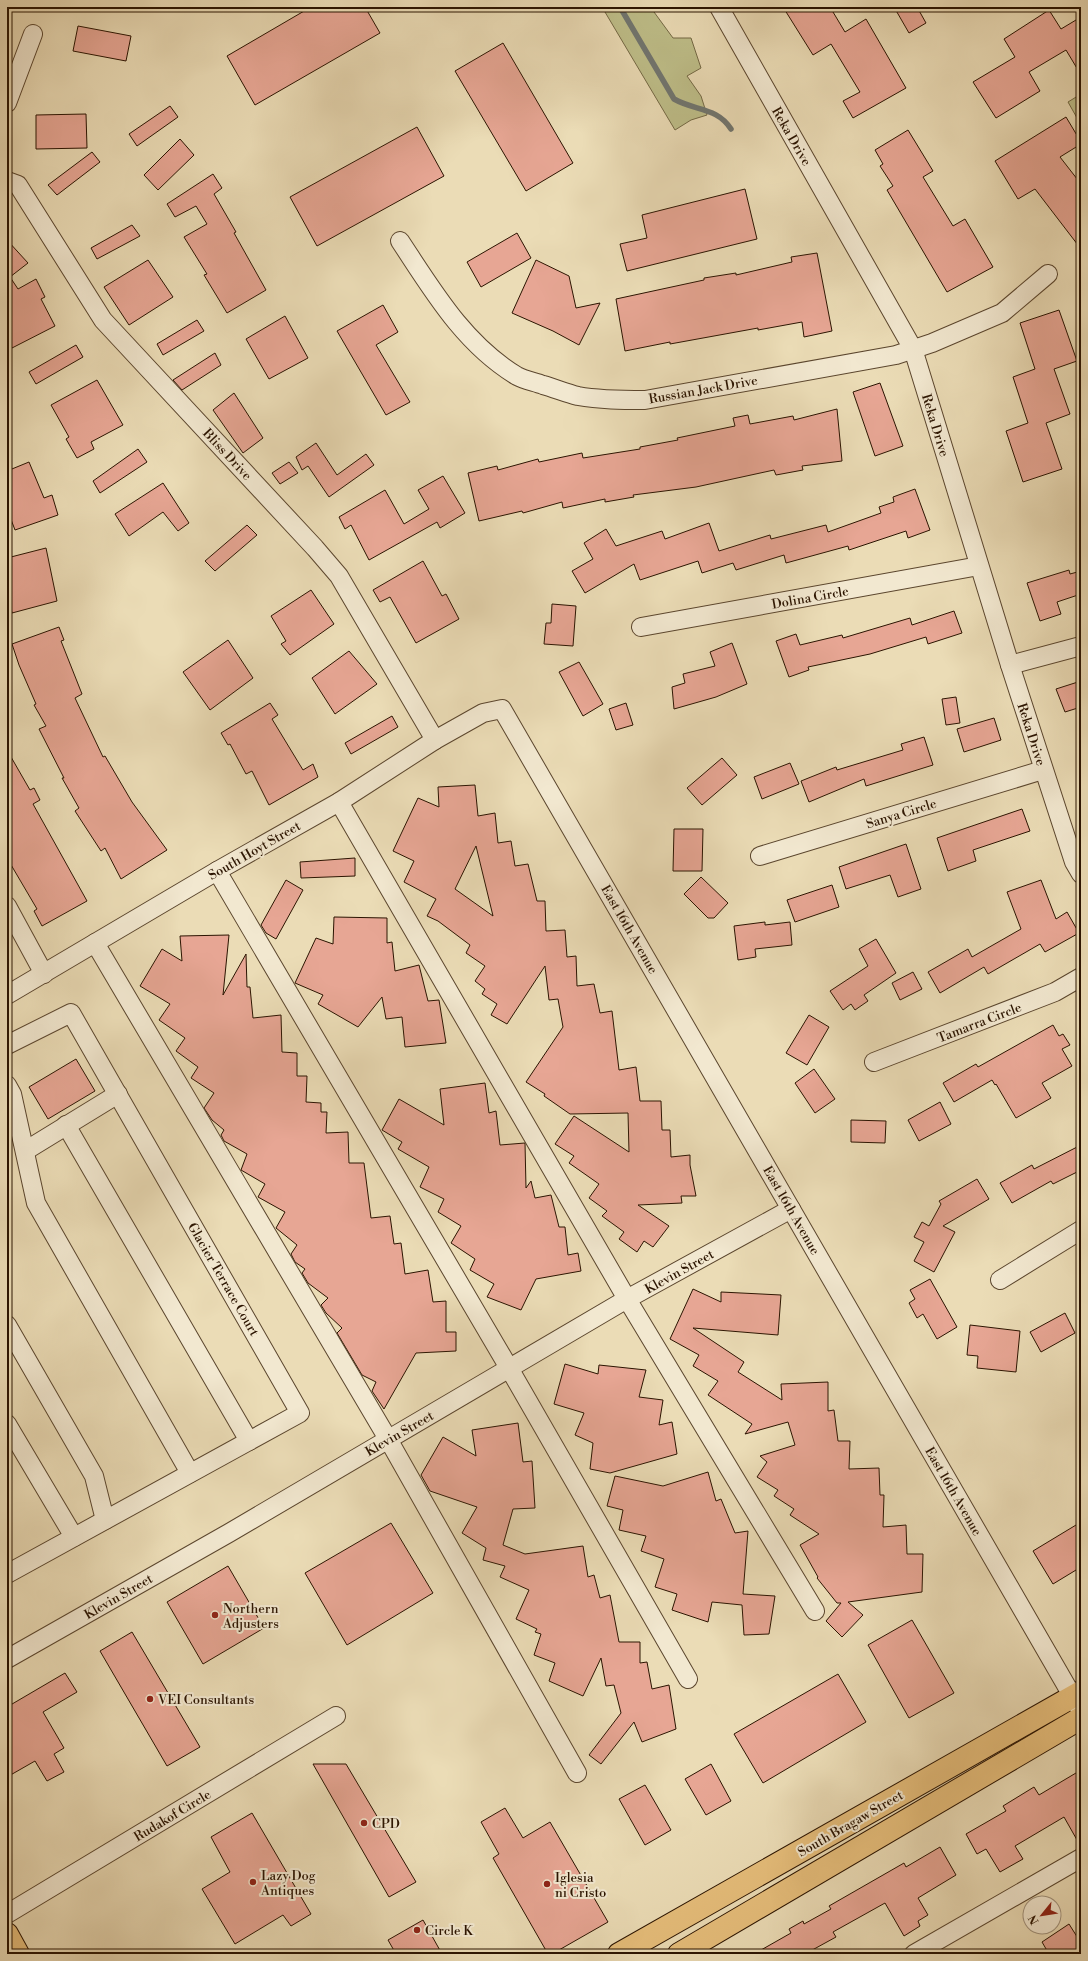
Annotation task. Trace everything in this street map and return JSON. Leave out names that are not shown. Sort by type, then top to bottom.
[{"type":"main road","name":"South Bragaw Street","points":[[619,1954],[1078,1700]]},
{"type":"main road","name":"South Bragaw Street","points":[[679,1954],[1081,1718]]},
{"type":"main road","points":[[7,1934],[18,1954]]},
{"type":"street","name":"Reka Drive","points":[[719,7],[913,349],[1043,770],[1074,862],[1081,874]]},
{"type":"street","points":[[7,103],[33,34]]},
{"type":"street","name":"Bliss Drive","points":[[7,181],[18,185],[102,320],[316,548],[339,576],[435,740]]},
{"type":"street","name":"Russian Jack Drive","points":[[400,241],[438,299],[479,348],[518,376],[577,396],[611,400],[645,400],[896,355],[932,343],[1002,313],[1048,274]]},
{"type":"street","name":"Dolina Circle","points":[[641,627],[979,566]]},
{"type":"street","points":[[1010,665],[1081,646]]},
{"type":"street","name":"South Hoyt Street","points":[[7,995],[217,871],[339,802],[435,740],[483,713],[502,709]]},
{"type":"street","name":"East 16th Avenue","points":[[502,709],[791,1209],[1078,1700]]},
{"type":"street","name":"Sanya Circle","points":[[760,856],[1043,770]]},
{"type":"street","points":[[339,802],[628,1299],[815,1611]]},
{"type":"street","points":[[217,871],[509,1368],[688,1678]]},
{"type":"street","points":[[7,906],[44,974]]},
{"type":"street","points":[[95,944],[388,1439],[577,1773]]},
{"type":"street","name":"Tamarra Circle","points":[[874,1062],[1055,992],[1081,977]]},
{"type":"street","name":"Glacier Terrace Court","points":[[7,1045],[71,1013],[300,1413],[74,1537],[8,1571]]},
{"type":"street","points":[[7,1085],[12,1094],[36,1203],[190,1473]]},
{"type":"street","points":[[25,1151],[118,1094]]},
{"type":"street","points":[[66,1125],[249,1441]]},
{"type":"street","name":"Klevin Street","points":[[7,1659],[628,1299],[791,1209]]},
{"type":"street","points":[[1000,1280],[1044,1251],[1081,1230]]},
{"type":"street","points":[[7,1325],[94,1476],[105,1520]]},
{"type":"street","points":[[7,1424],[74,1537]]},
{"type":"street","name":"Rudakof Circle","points":[[7,1914],[336,1716]]},
{"type":"street","points":[[914,1954],[1081,1858]]},
{"type":"green space","points":[[602,7],[656,7],[654,12],[673,38],[691,38],[701,68],[687,76],[701,96],[707,115],[691,120],[675,130]]},
{"type":"green space","points":[[1081,94],[1081,125],[1068,102]]},
{"type":"building","points":[[311,7],[365,7],[380,33],[255,105],[227,56]]},
{"type":"building","points":[[783,7],[830,7],[845,32],[866,19],[906,88],[853,118],[843,101],[860,92],[831,44],[813,55]]},
{"type":"building","points":[[894,7],[917,7],[926,23],[909,33]]},
{"type":"building","points":[[1049,10],[1061,29],[1081,17],[1081,75],[1066,50],[1029,72],[1040,91],[996,118],[973,82],[1015,57],[1004,39]]},
{"type":"building","points":[[78,26],[131,36],[126,61],[73,51]]},
{"type":"building","points":[[503,43],[573,163],[526,191],[455,71]]},
{"type":"building","points":[[170,106],[178,117],[137,146],[129,134]]},
{"type":"building","points":[[86,114],[87,148],[36,149],[36,115]]},
{"type":"building","points":[[1066,117],[1081,142],[1081,144],[1060,157],[1081,184],[1081,249],[1035,189],[1018,199],[995,161]]},
{"type":"building","points":[[417,127],[444,176],[317,246],[290,197]]},
{"type":"building","points":[[908,130],[933,171],[923,177],[953,226],[965,219],[993,267],[947,292],[887,190],[893,186],[880,166],[883,164],[875,150]]},
{"type":"building","points":[[180,139],[194,155],[158,190],[144,175]]},
{"type":"building","points":[[92,152],[100,162],[57,195],[48,185]]},
{"type":"building","points":[[213,174],[222,188],[214,194],[236,232],[234,233],[266,290],[227,313],[204,275],[207,274],[184,237],[207,224],[196,206],[175,217],[167,204]]},
{"type":"building","points":[[745,189],[757,239],[627,271],[620,244],[647,238],[642,215]]},
{"type":"building","points":[[132,225],[140,236],[97,259],[91,248]]},
{"type":"building","points":[[517,233],[531,258],[481,287],[467,262]]},
{"type":"building","points":[[7,240],[28,263],[10,277],[18,289],[36,279],[45,297],[41,299],[55,326],[12,348],[7,340]]},
{"type":"building","points":[[817,253],[832,331],[804,337],[802,322],[758,330],[758,328],[670,344],[670,342],[625,351],[616,299],[704,280],[704,278],[736,273],[736,275],[792,262],[791,257]]},
{"type":"building","points":[[148,260],[173,297],[129,325],[104,287]]},
{"type":"building","points":[[536,260],[569,276],[576,308],[600,303],[579,345],[553,331],[512,313]]},
{"type":"building","points":[[383,305],[398,332],[376,345],[410,402],[386,415],[337,331]]},
{"type":"building","points":[[1059,310],[1077,361],[1054,369],[1070,414],[1046,423],[1062,469],[1023,482],[1006,431],[1028,423],[1013,377],[1035,369],[1020,323]]},
{"type":"building","points":[[285,316],[308,358],[269,379],[246,339]]},
{"type":"building","points":[[197,320],[204,331],[163,355],[157,344]]},
{"type":"building","points":[[76,345],[83,357],[36,384],[29,372]]},
{"type":"building","points":[[215,353],[221,365],[182,390],[173,380]]},
{"type":"building","points":[[97,380],[123,425],[91,442],[94,449],[77,458],[66,439],[69,437],[51,405]]},
{"type":"building","points":[[880,383],[903,446],[875,456],[853,392]]},
{"type":"building","points":[[234,393],[263,438],[243,453],[213,410]]},
{"type":"building","points":[[837,409],[842,461],[802,466],[803,470],[776,475],[774,470],[696,487],[633,495],[634,497],[605,502],[605,499],[563,508],[562,502],[523,513],[522,511],[479,521],[468,473],[497,466],[498,470],[538,459],[539,462],[582,453],[583,458],[640,449],[640,447],[678,440],[677,438],[735,426],[733,418],[748,415],[750,424],[793,416],[794,420]]},
{"type":"building","points":[[316,443],[337,475],[366,454],[374,465],[329,497],[308,466],[302,470],[296,457]]},
{"type":"building","points":[[138,449],[147,462],[100,493],[93,481]]},
{"type":"building","points":[[29,462],[44,498],[52,495],[58,515],[15,530],[7,509],[7,471]]},
{"type":"building","points":[[289,462],[298,473],[280,484],[272,473]]},
{"type":"building","points":[[443,476],[465,513],[440,528],[437,522],[369,560],[351,525],[345,529],[339,517],[385,490],[404,524],[429,509],[418,490]]},
{"type":"building","points":[[163,483],[189,523],[178,531],[163,512],[129,536],[115,514]]},
{"type":"building","points":[[915,489],[930,530],[908,538],[906,531],[849,550],[848,546],[786,563],[784,555],[736,570],[733,563],[702,573],[698,561],[640,580],[634,564],[585,593],[572,571],[593,559],[584,543],[606,529],[616,546],[662,531],[665,539],[709,523],[719,551],[770,535],[771,539],[826,525],[828,532],[881,513],[879,507],[894,502],[893,497]]},
{"type":"building","points":[[247,525],[257,535],[215,571],[205,561]]},
{"type":"building","points":[[46,548],[57,601],[12,613],[7,590],[7,558]]},
{"type":"building","points":[[423,561],[442,596],[446,594],[459,619],[416,643],[390,597],[380,602],[373,590]]},
{"type":"building","points":[[1069,570],[1070,574],[1081,571],[1081,594],[1057,602],[1061,614],[1040,621],[1027,583]]},
{"type":"building","points":[[311,590],[334,624],[290,655],[281,644],[286,641],[271,616]]},
{"type":"building","points":[[552,604],[576,606],[573,646],[544,644],[546,623],[551,623]]},
{"type":"building","points":[[954,611],[962,633],[928,644],[926,637],[870,654],[808,667],[809,670],[789,677],[776,641],[796,634],[800,645],[842,635],[843,638],[910,618],[912,625]]},
{"type":"building","points":[[59,627],[64,640],[61,641],[82,694],[75,698],[103,757],[105,756],[132,802],[167,850],[121,879],[105,848],[101,851],[75,811],[79,808],[62,778],[64,778],[39,729],[46,726],[34,705],[36,704],[19,665],[12,644]]},
{"type":"building","points":[[228,640],[253,678],[210,710],[183,672]]},
{"type":"building","points":[[732,643],[747,684],[716,697],[674,709],[672,687],[685,683],[683,674],[715,666],[710,652]]},
{"type":"building","points":[[349,651],[377,684],[335,714],[312,678]]},
{"type":"building","points":[[579,662],[603,704],[583,716],[559,672]]},
{"type":"building","points":[[1081,681],[1081,707],[1065,712],[1056,689]]},
{"type":"building","points":[[956,697],[960,723],[946,725],[942,699]]},
{"type":"building","points":[[270,703],[278,715],[272,719],[303,770],[313,764],[318,777],[269,805],[252,771],[246,774],[230,744],[228,745],[221,733]]},
{"type":"building","points":[[626,703],[633,725],[616,730],[609,709]]},
{"type":"building","points":[[392,716],[398,727],[351,754],[345,743]]},
{"type":"building","points":[[994,718],[1001,740],[964,752],[957,729]]},
{"type":"building","points":[[924,737],[933,765],[866,786],[864,779],[809,802],[801,781],[836,767],[837,770],[903,750],[901,744]]},
{"type":"building","points":[[7,750],[30,790],[34,788],[40,800],[33,804],[87,901],[42,926],[34,911],[37,909],[7,858]]},
{"type":"building","points":[[722,758],[737,775],[702,805],[687,788]]},
{"type":"building","points":[[790,763],[799,784],[762,799],[754,777]]},
{"type":"building","points":[[475,785],[478,816],[495,813],[498,843],[511,841],[515,866],[528,864],[537,901],[545,901],[546,931],[565,930],[567,957],[576,956],[577,986],[594,984],[600,1013],[612,1011],[619,1070],[636,1067],[640,1101],[661,1101],[662,1130],[670,1130],[671,1157],[690,1155],[690,1165],[696,1196],[681,1196],[682,1203],[638,1205],[669,1226],[653,1247],[644,1241],[637,1252],[619,1239],[624,1232],[602,1216],[607,1211],[589,1198],[599,1184],[569,1163],[574,1156],[555,1144],[574,1116],[629,1152],[628,1113],[570,1114],[544,1096],[545,1094],[526,1082],[563,1027],[558,999],[549,1000],[545,966],[507,1024],[491,1015],[497,1004],[482,994],[485,989],[475,981],[485,966],[466,953],[470,945],[438,921],[427,916],[436,899],[404,882],[414,861],[393,851],[418,798],[439,807],[438,787]],"holes":[[[476,846],[493,916],[455,889]]]},
{"type":"building","points":[[1022,809],[1030,831],[973,850],[976,861],[948,871],[937,838]]},
{"type":"building","points":[[674,829],[703,829],[702,871],[673,871]]},
{"type":"building","points":[[906,844],[921,889],[898,897],[890,875],[846,889],[839,867]]},
{"type":"building","points":[[355,858],[355,876],[301,878],[300,862]]},
{"type":"building","points":[[701,877],[728,903],[714,918],[708,918],[684,894]]},
{"type":"building","points":[[286,880],[303,890],[276,939],[266,933],[261,925]]},
{"type":"building","points":[[1041,880],[1056,919],[1067,912],[1079,933],[1045,952],[1040,944],[988,974],[984,967],[940,993],[928,972],[968,949],[972,957],[1021,929],[1007,892]]},
{"type":"building","points":[[832,885],[839,907],[795,922],[787,900]]},
{"type":"building","points":[[334,917],[387,918],[387,943],[392,942],[395,971],[419,965],[428,1001],[439,1000],[446,1043],[405,1047],[402,1017],[386,1019],[382,997],[358,1027],[318,1004],[323,995],[295,983],[316,938],[333,944]]},
{"type":"building","points":[[765,922],[765,925],[790,922],[792,945],[755,949],[756,957],[738,960],[734,926]]},
{"type":"building","points":[[229,935],[223,995],[246,954],[247,987],[250,987],[253,1018],[281,1015],[282,1052],[297,1053],[297,1076],[307,1076],[306,1102],[321,1103],[321,1112],[327,1112],[326,1133],[348,1132],[349,1163],[364,1163],[371,1218],[390,1216],[394,1244],[401,1243],[405,1274],[428,1270],[433,1302],[446,1301],[446,1332],[456,1332],[456,1351],[416,1353],[384,1409],[372,1391],[376,1382],[362,1375],[337,1333],[342,1328],[326,1313],[321,1305],[328,1298],[308,1283],[302,1273],[305,1269],[295,1262],[291,1254],[297,1245],[276,1228],[285,1212],[258,1197],[265,1184],[241,1170],[247,1154],[224,1141],[221,1135],[224,1130],[212,1120],[204,1108],[214,1093],[191,1078],[198,1067],[176,1051],[185,1038],[159,1020],[170,1004],[140,986],[162,949],[182,961],[180,936]]},
{"type":"building","points":[[876,939],[896,973],[864,995],[868,1001],[855,1010],[851,1004],[843,1010],[830,991],[868,966],[859,949]]},
{"type":"building","points":[[913,972],[922,989],[900,1000],[892,983]]},
{"type":"building","points":[[809,1015],[829,1027],[807,1065],[786,1053]]},
{"type":"building","points":[[1053,1025],[1059,1036],[1063,1034],[1070,1045],[1062,1049],[1072,1066],[1042,1083],[1051,1098],[1016,1118],[996,1084],[995,1085],[992,1080],[954,1102],[943,1083],[976,1064],[978,1067]]},
{"type":"building","points":[[76,1059],[95,1091],[48,1119],[29,1087]]},
{"type":"building","points":[[814,1069],[835,1099],[815,1113],[795,1083]]},
{"type":"building","points":[[485,1083],[489,1113],[496,1111],[500,1145],[525,1143],[526,1188],[531,1181],[535,1198],[551,1195],[559,1227],[565,1227],[568,1255],[578,1253],[581,1271],[536,1279],[521,1310],[487,1297],[494,1284],[470,1270],[475,1259],[451,1243],[461,1226],[438,1212],[444,1199],[420,1187],[429,1167],[398,1149],[402,1142],[382,1130],[399,1099],[444,1125],[440,1089]]},
{"type":"building","points":[[940,1102],[951,1124],[919,1141],[908,1120]]},
{"type":"building","points":[[851,1120],[886,1121],[885,1143],[851,1142]]},
{"type":"building","points":[[1081,1145],[1081,1170],[1053,1184],[1051,1181],[1012,1203],[1000,1183],[1032,1165],[1034,1169]]},
{"type":"building","points":[[977,1179],[989,1199],[943,1226],[955,1232],[934,1272],[914,1261],[924,1242],[914,1237],[922,1222],[929,1226],[941,1204],[939,1201]]},
{"type":"building","points":[[930,1279],[957,1327],[937,1339],[923,1314],[917,1318],[909,1303],[915,1299],[910,1290]]},
{"type":"building","points":[[693,1289],[721,1302],[721,1292],[781,1295],[778,1335],[693,1328],[744,1362],[738,1372],[782,1400],[781,1384],[828,1382],[828,1411],[834,1410],[838,1441],[850,1441],[849,1469],[879,1468],[880,1495],[884,1495],[883,1527],[906,1525],[907,1554],[923,1554],[922,1592],[848,1602],[863,1615],[842,1637],[826,1621],[841,1603],[837,1603],[817,1578],[818,1577],[800,1545],[819,1534],[790,1515],[794,1509],[774,1496],[778,1490],[757,1477],[767,1462],[760,1456],[795,1445],[788,1422],[745,1434],[752,1424],[708,1395],[718,1381],[693,1366],[699,1355],[670,1339]]},
{"type":"building","points":[[1065,1313],[1075,1333],[1041,1352],[1030,1332]]},
{"type":"building","points":[[970,1325],[1020,1331],[1016,1372],[977,1368],[978,1356],[967,1355]]},
{"type":"building","points":[[565,1364],[598,1374],[599,1365],[646,1370],[639,1397],[663,1400],[659,1425],[672,1422],[677,1454],[610,1473],[590,1469],[593,1443],[575,1435],[584,1413],[554,1404]]},
{"type":"building","points":[[518,1423],[523,1462],[532,1461],[535,1508],[513,1509],[503,1545],[525,1554],[583,1546],[588,1577],[594,1575],[600,1598],[610,1595],[619,1642],[640,1642],[640,1663],[647,1662],[652,1689],[669,1685],[676,1729],[642,1742],[634,1722],[601,1764],[589,1755],[621,1713],[614,1685],[606,1686],[601,1658],[583,1696],[549,1681],[555,1663],[534,1655],[541,1634],[535,1632],[537,1629],[516,1619],[529,1590],[500,1577],[505,1566],[483,1560],[486,1548],[462,1533],[477,1507],[430,1491],[421,1475],[443,1437],[476,1456],[472,1430]]},
{"type":"building","points":[[708,1472],[716,1501],[721,1499],[735,1533],[748,1531],[743,1594],[775,1596],[769,1634],[744,1635],[742,1605],[712,1602],[708,1622],[672,1610],[677,1594],[655,1587],[664,1559],[641,1551],[646,1536],[619,1530],[623,1510],[607,1506],[615,1476],[663,1486]]},
{"type":"building","points":[[1081,1522],[1081,1567],[1053,1584],[1033,1551]]},
{"type":"building","points":[[391,1523],[433,1593],[347,1645],[305,1573]]},
{"type":"building","name":"Northern Adjusters","points":[[228,1566],[264,1628],[203,1664],[167,1602]]},
{"type":"building","points":[[912,1620],[954,1693],[909,1718],[868,1645]]},
{"type":"building","name":"VEI Consultants","points":[[132,1632],[200,1747],[167,1766],[100,1651]]},
{"type":"building","points":[[65,1673],[77,1692],[43,1712],[64,1748],[54,1754],[64,1772],[47,1781],[35,1761],[7,1777],[7,1707]]},
{"type":"building","points":[[838,1674],[866,1722],[763,1783],[734,1734]]},
{"type":"building","name":"CPD","points":[[313,1764],[346,1764],[416,1882],[389,1897]]},
{"type":"building","points":[[711,1764],[731,1801],[706,1815],[685,1779]]},
{"type":"building","points":[[1081,1770],[1081,1847],[1064,1817],[1015,1846],[1023,1859],[1000,1872],[986,1849],[977,1854],[966,1834],[1006,1811],[1003,1806],[1034,1787],[1039,1795]]},
{"type":"building","points":[[645,1785],[671,1830],[645,1845],[619,1799]]},
{"type":"building","name":"Iglesia ni Cristo","points":[[505,1808],[523,1838],[550,1822],[608,1922],[552,1954],[548,1954],[493,1858],[499,1854],[481,1822]]},
{"type":"building","name":"Lazy Dog Antiques","points":[[252,1813],[311,1914],[291,1926],[283,1915],[235,1944],[202,1889],[230,1872],[211,1837]]},
{"type":"building","points":[[940,1847],[956,1875],[918,1898],[928,1915],[918,1921],[920,1926],[904,1936],[885,1903],[833,1932],[836,1937],[805,1954],[754,1954],[791,1933],[789,1929],[803,1921],[804,1924],[831,1909],[829,1906],[904,1863],[906,1867]]},
{"type":"building","name":"Circle K","points":[[423,1920],[442,1954],[396,1954],[388,1940]]},
{"type":"building","points":[[1069,1924],[1081,1943],[1081,1954],[1049,1954],[1042,1942],[1052,1935],[1062,1935],[1062,1929]]},
{"type":"waterway","points":[[620,7],[674,99],[712,113],[725,122],[731,129]]},
{"type":"place","name":"Northern Adjusters","points":[[215,1615]]},
{"type":"place","name":"VEI Consultants","points":[[150,1699]]},
{"type":"place","name":"CPD","points":[[364,1823]]},
{"type":"place","name":"Lazy Dog Antiques","points":[[253,1882]]},
{"type":"place","name":"Iglesia ni Cristo","points":[[547,1884]]},
{"type":"place","name":"Circle K","points":[[417,1930]]}]
